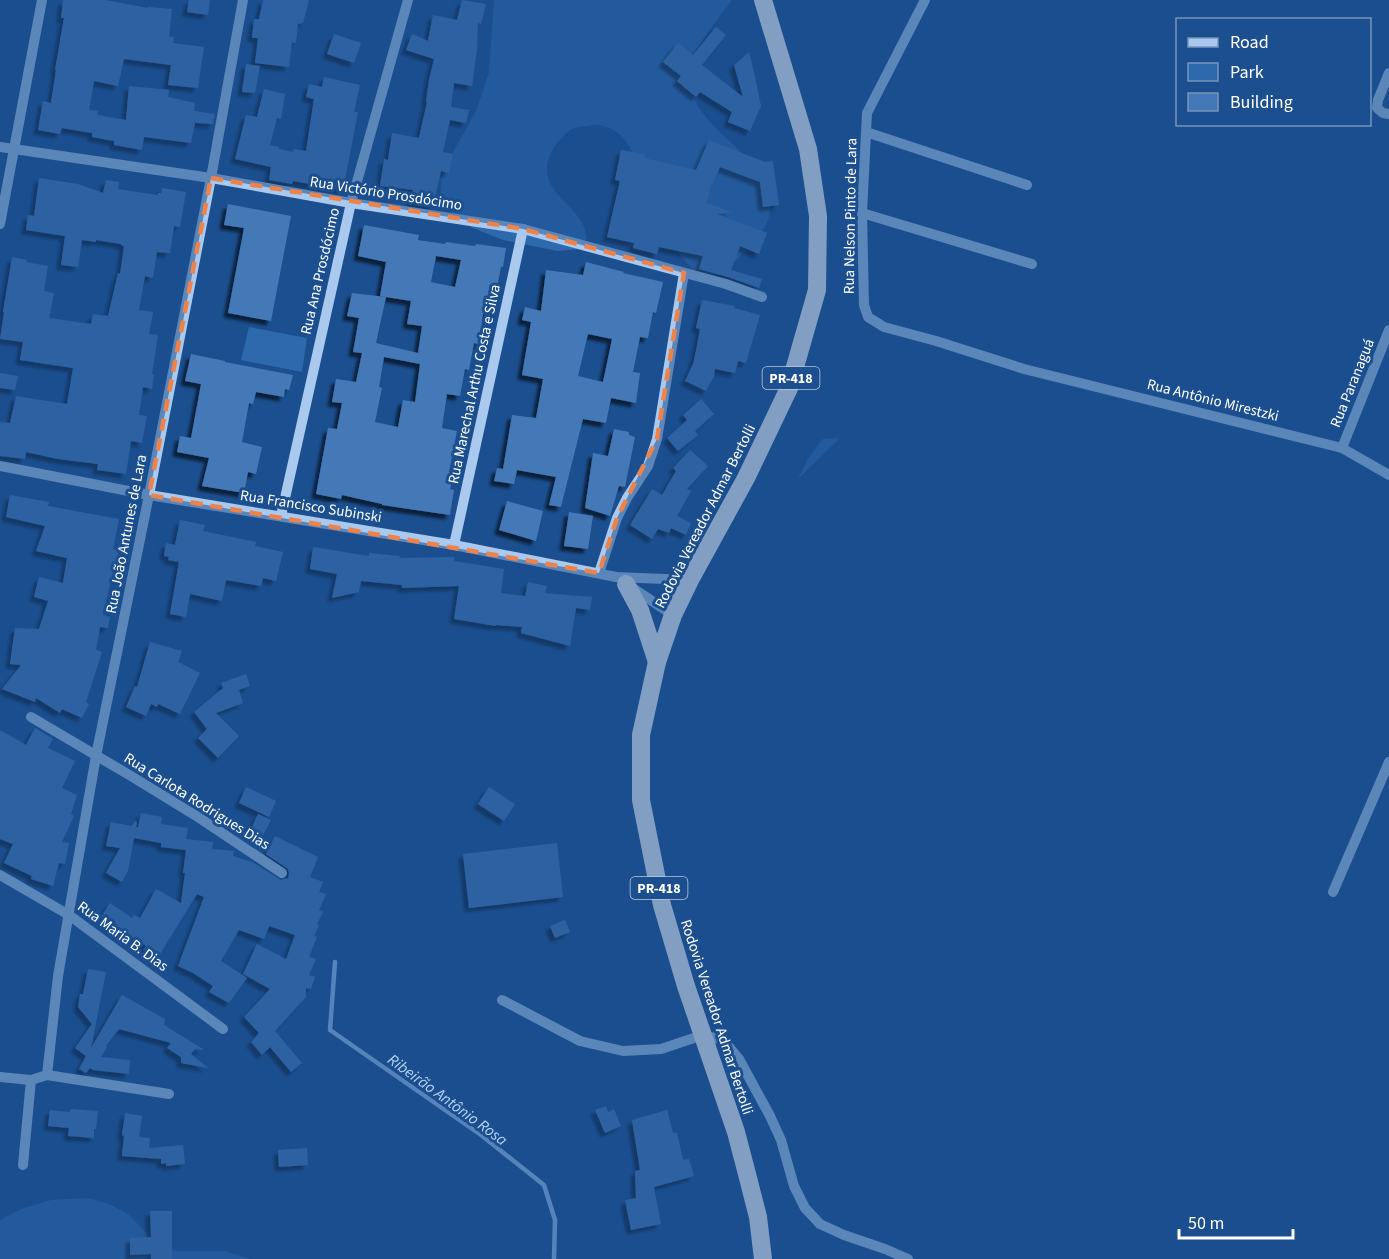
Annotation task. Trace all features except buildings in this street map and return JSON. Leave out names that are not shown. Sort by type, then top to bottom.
[{"type":"highway","name":"Rodovia Vereador Admar Bertolli","points":[[763,0],[808,149],[818,216],[817,290],[789,388],[746,478],[673,615],[657,662],[641,735],[641,800],[662,905],[686,986],[736,1132],[758,1217],[763,1259]]},
{"type":"highway","points":[[621,580],[640,610],[657,662]]},
{"type":"street","points":[[0,224],[42,0]]},
{"type":"street","name":"Rua João Antunes de Lara","points":[[47,1075],[58,976],[96,756],[149,495],[243,0]]},
{"type":"street","name":"Rua Ana Prosdócimo","points":[[281,516],[351,203],[408,0]]},
{"type":"street","name":"Rua Nelson Pinto de Lara","points":[[925,0],[867,113],[862,213],[864,305],[868,317],[884,327],[1024,369]]},
{"type":"street","points":[[1389,73],[1377,108],[1383,114],[1389,114]]},
{"type":"street","points":[[866,132],[1027,185]]},
{"type":"street","name":"Rua Victório Prosdócimo","points":[[0,147],[210,178],[351,203],[523,229],[726,284],[762,297]]},
{"type":"street","points":[[862,213],[1032,264]]},
{"type":"street","name":"Rua Marechal Arthu Costa e Silva","points":[[454,544],[523,229]]},
{"type":"street","points":[[599,573],[617,518],[648,466],[657,439],[684,273]]},
{"type":"street","name":"Rua Paranaguá","points":[[1342,448],[1389,330]]},
{"type":"street","name":"Rua Antônio Mirestzki","points":[[1024,369],[1342,448],[1389,475]]},
{"type":"street","name":"Rua Francisco Subinski","points":[[0,466],[149,495],[454,544],[599,573],[621,580],[673,615]]},
{"type":"street","name":"Rua Francisco Subinski","points":[[621,580],[690,580]]},
{"type":"street","name":"Rua Carlota Rodrigues Dias","points":[[30,717],[179,806],[282,873]]},
{"type":"street","points":[[1333,892],[1389,762]]},
{"type":"street","name":"Rua Maria B. Dias","points":[[0,875],[69,915],[223,1029]]},
{"type":"street","points":[[502,1000],[580,1041],[623,1051],[661,1049],[703,1035],[719,1039],[739,1059],[770,1116],[781,1140],[794,1186],[804,1208],[820,1224],[908,1259]]},
{"type":"street","points":[[0,1077],[31,1080],[47,1075],[169,1094]]},
{"type":"street","points":[[23,1165],[31,1080]]},
{"type":"highlighted area","points":[[211,178],[523,229],[684,273],[657,439],[617,518],[599,573],[149,495]]},
{"type":"green space","points":[[494,0],[732,0],[698,50],[690,72],[689,83],[700,109],[755,168],[768,196],[770,209],[766,225],[733,264],[718,274],[712,275],[698,271],[688,264],[659,220],[642,173],[627,142],[616,132],[603,126],[577,127],[571,130],[554,148],[547,163],[550,184],[577,215],[584,227],[587,238],[579,249],[557,251],[503,240],[473,228],[454,217],[441,197],[442,175],[476,111],[489,73]]},
{"type":"green space","points":[[249,327],[307,338],[302,372],[241,360]]},
{"type":"green space","points":[[840,438],[798,479],[809,457],[823,439]]},
{"type":"green space","points":[[88,1198],[109,1204],[128,1214],[159,1246],[177,1251],[224,1251],[251,1259],[0,1259],[0,1220],[21,1209],[51,1200]]},
{"type":"waterway","name":"Ribeirão Antônio Rosa","points":[[335,962],[330,1030],[481,1135],[544,1185],[555,1220],[554,1259]]}]
